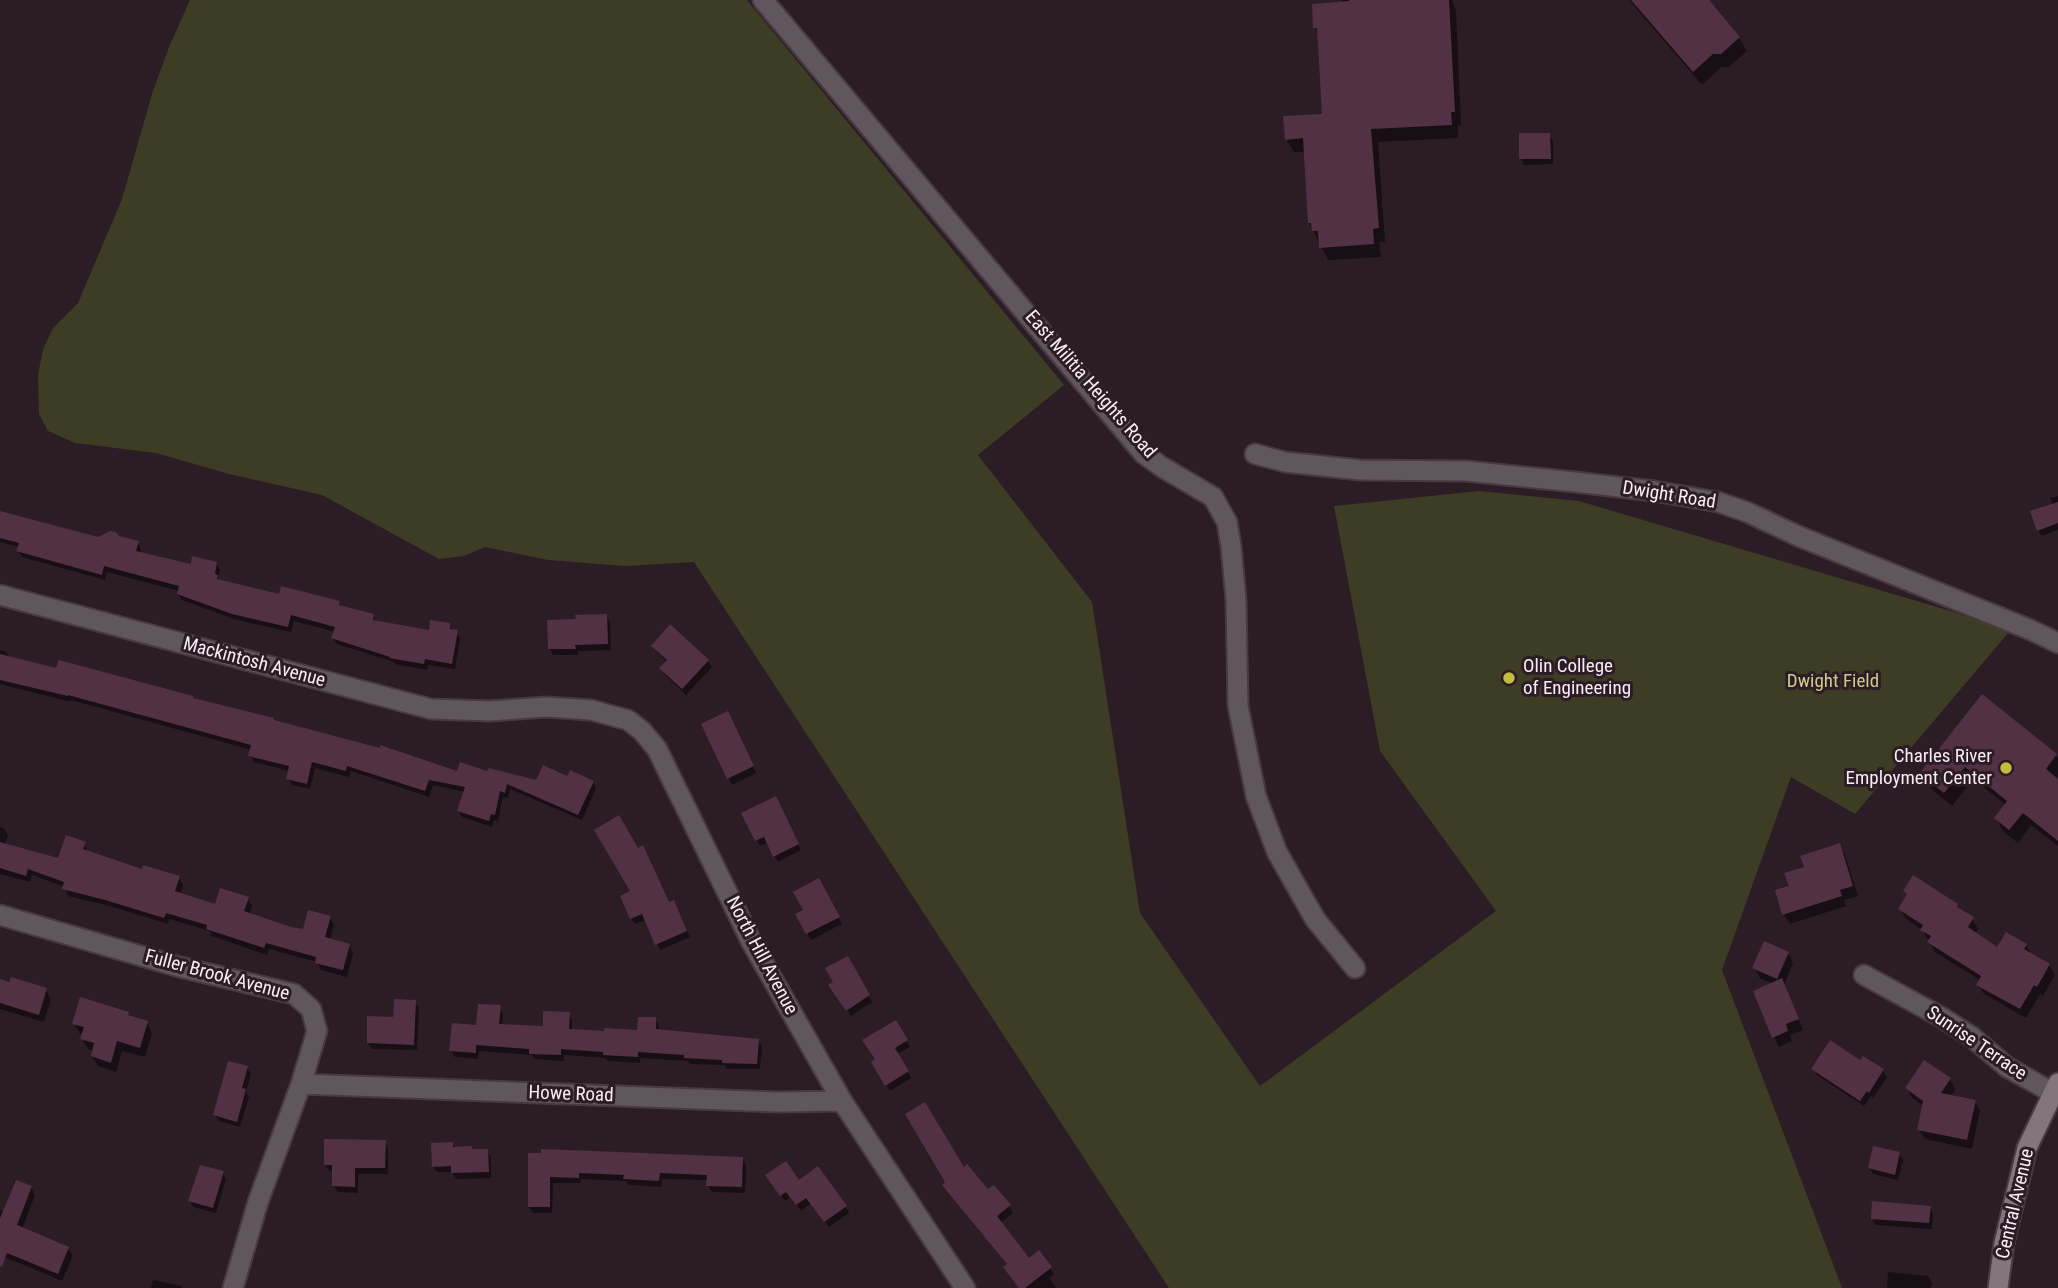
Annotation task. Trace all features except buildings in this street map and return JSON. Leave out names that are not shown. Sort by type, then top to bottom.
[{"type":"main road","name":"Central Avenue","points":[[1998,1288],[2004,1243],[2027,1149],[2055,1088]]},
{"type":"street","name":"East Militia Heights Road","points":[[763,0],[1144,454],[1213,497],[1227,522],[1231,546],[1236,600],[1238,706],[1256,796],[1277,852],[1315,919],[1355,968]]},
{"type":"street","name":"Dwight Road","points":[[1255,454],[1285,462],[1360,470],[1466,471],[1575,482],[1718,502],[2058,643]]},
{"type":"street","name":"Mackintosh Avenue","points":[[0,595],[432,709],[512,709]]},
{"type":"street","name":"North Hill Avenue","points":[[512,709],[546,706],[591,710],[628,720],[642,731],[657,749],[752,943],[842,1101],[965,1288]]},
{"type":"street","name":"Fuller Brook Avenue","points":[[0,915],[176,966],[294,994],[311,1009],[317,1031],[301,1084],[258,1202],[233,1288]]},
{"type":"street","name":"Sunrise Terrace","points":[[1864,975],[1941,1017],[1972,1037],[2007,1067],[2055,1088]]},
{"type":"street","name":"Howe Road","points":[[301,1084],[777,1102],[842,1101]]},
{"type":"green space","name":"Olin College of Engineering","points":[[190,0],[747,0],[1064,385],[978,455],[1092,602],[1140,913],[1260,1086],[1496,911],[1380,751],[1334,506],[1479,491],[1579,501],[1954,612],[2009,632],[1855,814],[1791,777],[1722,970],[1842,1288],[1169,1288],[694,562],[624,566],[548,560],[485,547],[464,556],[439,559],[322,495],[229,474],[156,453],[75,443],[48,431],[39,414],[38,375],[43,349],[53,328],[78,303],[122,199],[152,94]]},
{"type":"place","name":"Olin College of Engineering","points":[[1509,678]]},
{"type":"place","name":"Charles River Employment Center","points":[[2006,768]]},
{"type":"park label","name":"Dwight Field","points":[[1833,682]]}]
